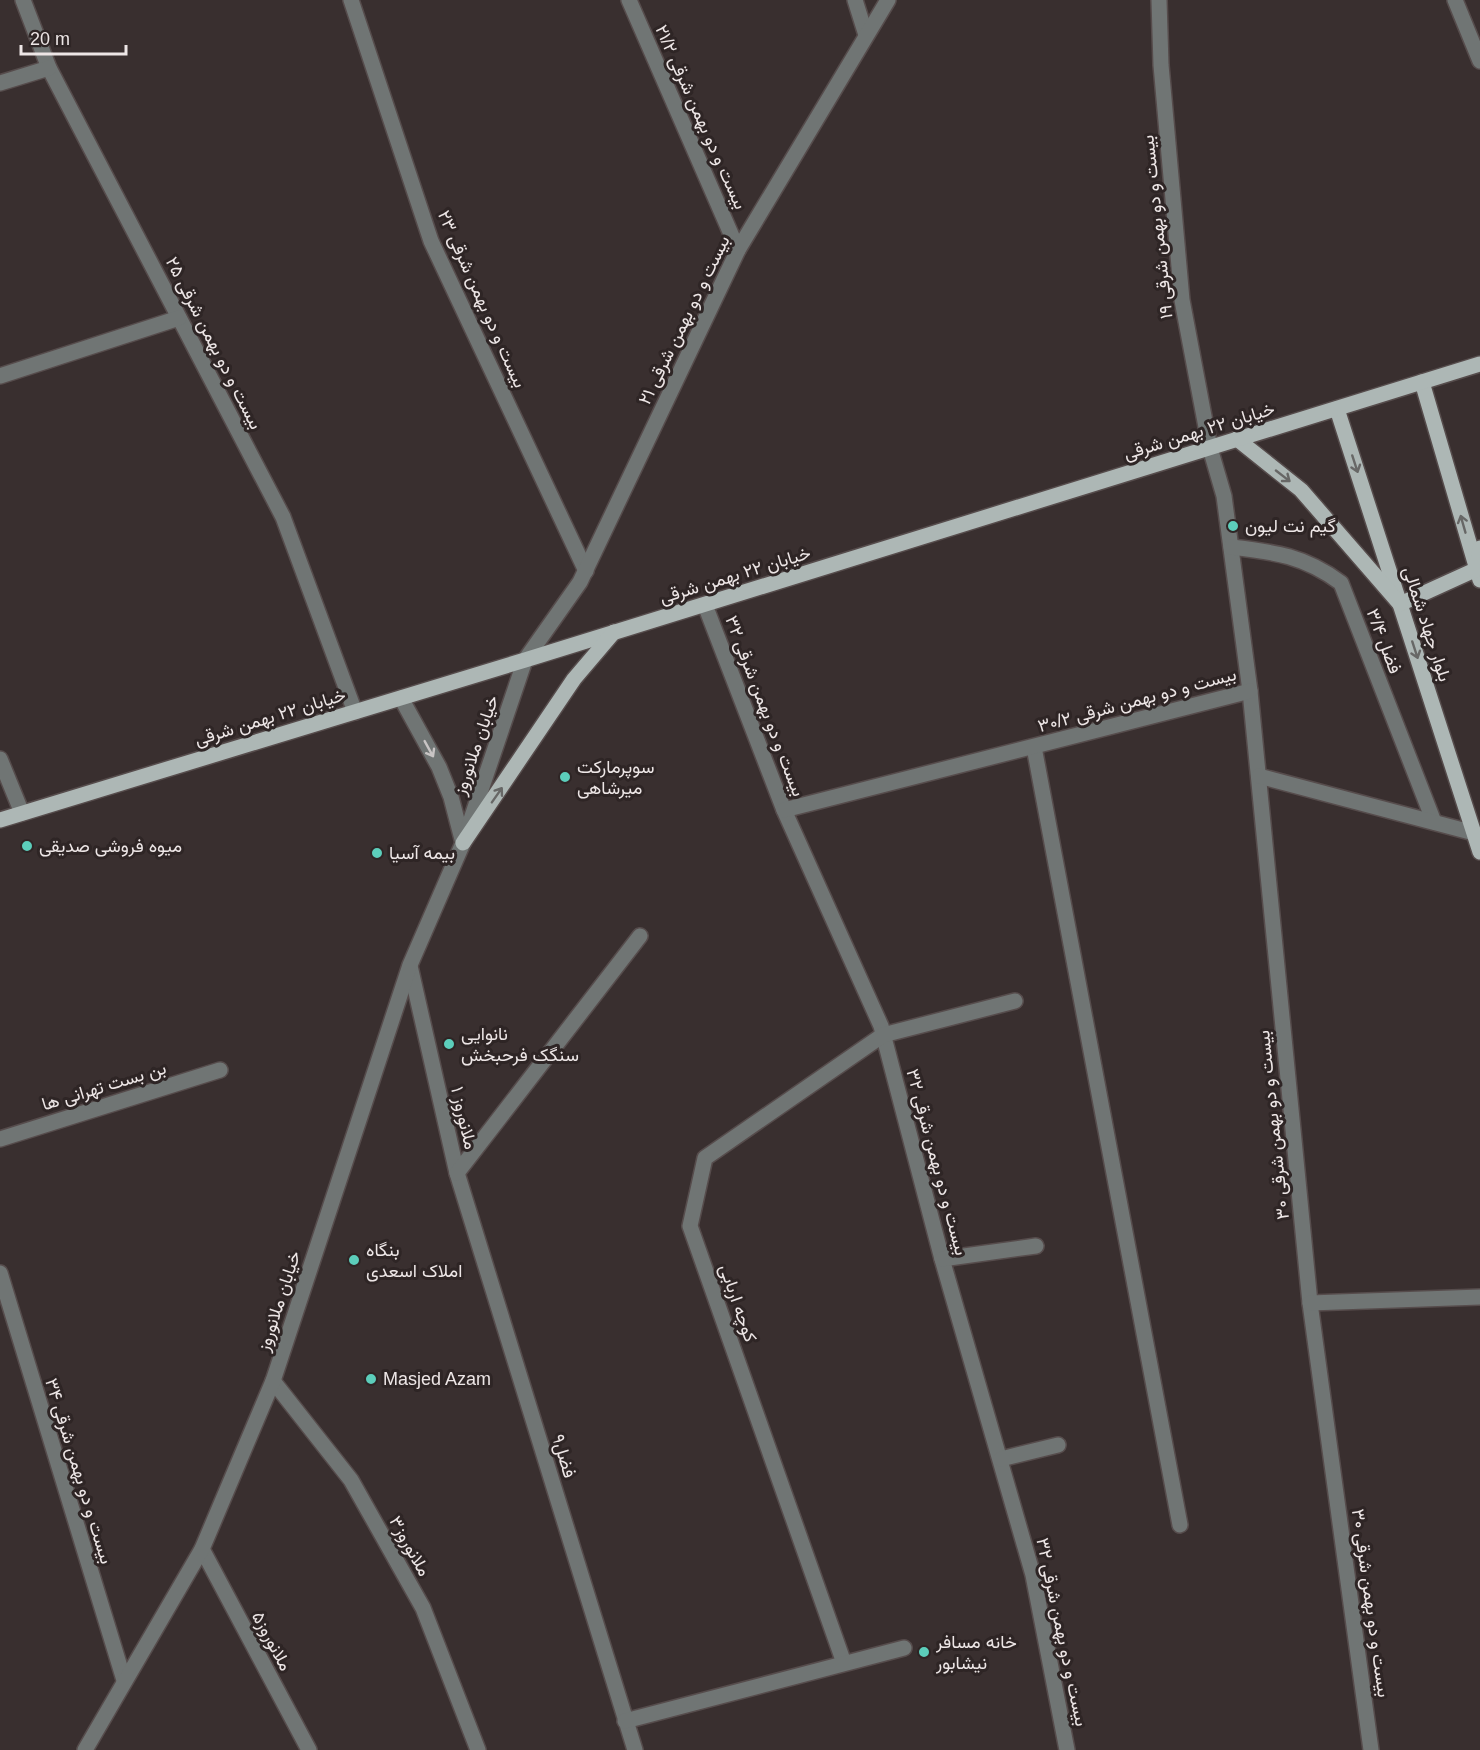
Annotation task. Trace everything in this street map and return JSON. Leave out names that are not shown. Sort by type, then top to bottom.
[{"type":"main road","name":"خیابان ۲۲ بهمن شرقی","points":[[0,820],[705,605],[1480,364]]},
{"type":"main road","points":[[1422,382],[1478,575]]},
{"type":"main road","name":"بلوار جهاد شمالی","points":[[1337,408],[1480,852]]},
{"type":"main road","points":[[1237,439],[1301,490],[1400,604],[1478,575]]},
{"type":"main road","points":[[1478,575],[1480,548]]},
{"type":"main road","points":[[464,843],[574,680],[614,632]]},
{"type":"street","name":"بیست و دو بهمن شرقی ۲۵","points":[[23,0],[49,68],[283,517],[356,712]]},
{"type":"street","name":"بیست و دو بهمن شرقی ۲۳","points":[[351,0],[431,241],[586,571]]},
{"type":"street","name":"بیست و دو بهمن شرقی ۲۱/۲","points":[[629,0],[738,250]]},
{"type":"street","points":[[855,0],[866,35]]},
{"type":"street","name":"بیست و دو بهمن شرقی ۲۱","points":[[525,660],[586,571],[738,250],[888,0]]},
{"type":"street","name":"بیست و دو بهمن شرقی ۱۹","points":[[1159,0],[1161,65],[1182,300],[1210,448],[1224,496]]},
{"type":"street","points":[[1455,0],[1480,61]]},
{"type":"street","points":[[0,83],[49,68]]},
{"type":"street","points":[[0,376],[179,318]]},
{"type":"street","name":"بیست و دو بهمن شرقی ۳۰","points":[[1224,496],[1250,691],[1310,1303],[1371,1750]]},
{"type":"street","name":"فضل ۳/۴","points":[[1230,547],[1294,556],[1319,567],[1341,583],[1434,822]]},
{"type":"street","name":"بیست و دو بهمن شرقی ۳۲","points":[[705,605],[784,810],[883,1035],[942,1258],[1033,1575],[1067,1750]]},
{"type":"street","name":"خیابان ملانوروز","points":[[85,1750],[202,1549],[273,1381],[410,965],[464,843],[525,660]]},
{"type":"street","name":"بیست و دو بهمن شرقی ۳۰/۲","points":[[784,810],[1250,691]]},
{"type":"street","name":"خیابان ملانوروز","points":[[401,698],[439,767],[451,797],[464,843]]},
{"type":"street","points":[[1034,747],[1180,1525]]},
{"type":"street","points":[[0,759],[22,813]]},
{"type":"street","points":[[1259,776],[1474,833]]},
{"type":"street","points":[[457,1173],[640,936]]},
{"type":"street","name":"ملانوروز ۱","points":[[410,965],[457,1173]]},
{"type":"street","points":[[883,1035],[1015,1002]]},
{"type":"street","name":"کوچه اربابی","points":[[844,1663],[690,1226],[705,1158],[883,1035]]},
{"type":"street","name":"بن بست تهرانی ها","points":[[0,1139],[220,1070]]},
{"type":"street","name":"فضل۹","points":[[457,1173],[634,1750]]},
{"type":"street","points":[[942,1258],[1036,1246]]},
{"type":"street","name":"بیست و دو بهمن شرقی ۳۴","points":[[0,1273],[124,1680]]},
{"type":"street","points":[[1310,1303],[1480,1297]]},
{"type":"street","name":"ملانوروز۳","points":[[273,1381],[351,1480],[423,1608],[478,1750]]},
{"type":"street","points":[[1001,1459],[1058,1445]]},
{"type":"street","name":"ملانوروز۵","points":[[202,1549],[309,1750]]},
{"type":"street","points":[[625,1720],[903,1648]]},
{"type":"place","name":"گیم نت لیون","points":[[1233,526]]},
{"type":"place","name":"سوپرمارکت میرشاهی","points":[[565,777]]},
{"type":"place","name":"میوه فروشی صدیقی","points":[[27,846]]},
{"type":"place","name":"بیمه آسیا","points":[[377,853]]},
{"type":"place","name":"نانوایی سنگک فرحبخش","points":[[449,1044]]},
{"type":"place","name":"بنگاه املاک اسعدی","points":[[354,1260]]},
{"type":"place","name":"Masjed Azam","points":[[371,1379]]},
{"type":"place","name":"خانه مسافر نیشابور","points":[[924,1652]]}]
